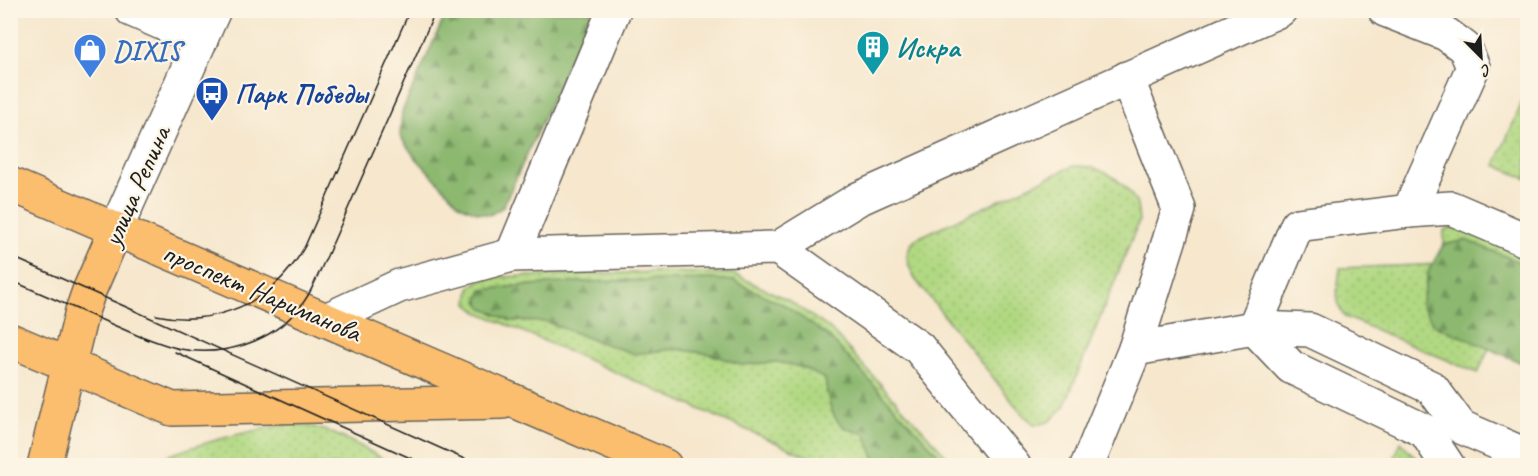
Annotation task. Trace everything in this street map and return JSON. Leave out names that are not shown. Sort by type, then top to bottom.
[{"type":"main road","name":"проспект Нариманова","points":[[10,184],[665,465]]},
{"type":"main road","name":"улица Репина","points":[[44,465],[82,311],[116,229]]},
{"type":"main road","name":"проспект Нариманова","points":[[10,340],[172,409],[514,402]]},
{"type":"street","points":[[132,10],[201,40]]},
{"type":"street","name":"улица Репина","points":[[116,229],[214,10]]},
{"type":"street","points":[[512,255],[614,10]]},
{"type":"street","points":[[326,320],[399,286],[512,255],[778,248],[858,199],[1280,10]]},
{"type":"street","points":[[1385,10],[1446,34],[1466,48],[1473,66],[1410,211]]},
{"type":"street","points":[[1087,465],[1135,349],[1179,209],[1127,78]]},
{"type":"street","points":[[1254,328],[1298,225],[1450,208],[1527,241]]},
{"type":"street","points":[[778,248],[919,348],[1014,465]]},
{"type":"street","points":[[1135,349],[1254,328],[1310,330],[1432,388],[1461,427],[1527,456]]},
{"type":"street","points":[[1254,328],[1291,367],[1425,430],[1448,465]]},
{"type":"green space","points":[[447,11],[592,11],[503,207],[490,215],[460,205],[414,156],[400,136],[402,112]]},
{"type":"green space","points":[[1527,91],[1527,179],[1495,165]]},
{"type":"green space","points":[[1073,166],[1092,168],[1117,180],[1136,202],[1139,221],[1064,407],[1049,422],[1035,425],[1022,414],[915,279],[907,254],[915,239]]},
{"type":"green space","points":[[1467,224],[1527,249],[1527,363],[1490,346],[1478,373],[1345,317],[1338,299],[1340,268],[1444,264],[1444,230]]},
{"type":"green space","points":[[1466,240],[1527,265],[1527,365],[1434,325],[1421,305],[1429,270],[1443,245]]},
{"type":"green space","points":[[658,272],[734,274],[788,300],[829,328],[955,465],[827,465],[478,312],[468,304],[470,288],[478,281],[496,277]]},
{"type":"green space","points":[[712,279],[734,281],[784,305],[828,336],[937,453],[945,465],[880,465],[873,455],[865,434],[846,428],[836,419],[830,406],[825,379],[801,367],[777,362],[742,365],[710,354],[675,349],[635,354],[547,322],[511,321],[483,308],[478,301],[482,290],[539,284]]},
{"type":"green space","points":[[290,424],[314,427],[334,434],[392,465],[145,465],[216,440]]},
{"type":"green space","points":[[1401,442],[1422,465],[1391,465]]},
{"type":"tram line","points":[[156,315],[194,318],[231,310],[264,293],[292,266],[305,246],[410,10]]},
{"type":"tram line","points":[[141,336],[180,349],[196,351],[229,349],[245,345],[274,331],[298,309],[311,291],[436,10]]},
{"type":"tram line","points":[[10,256],[480,466]]},
{"type":"tram line","points":[[10,280],[148,340]]},
{"type":"tram line","points":[[175,352],[428,466]]},
{"type":"place","name":"Искра","points":[[873,76]]},
{"type":"place","name":"DIXIS","points":[[90,79]]},
{"type":"place","name":"Парк Победы","points":[[212,122]]}]
